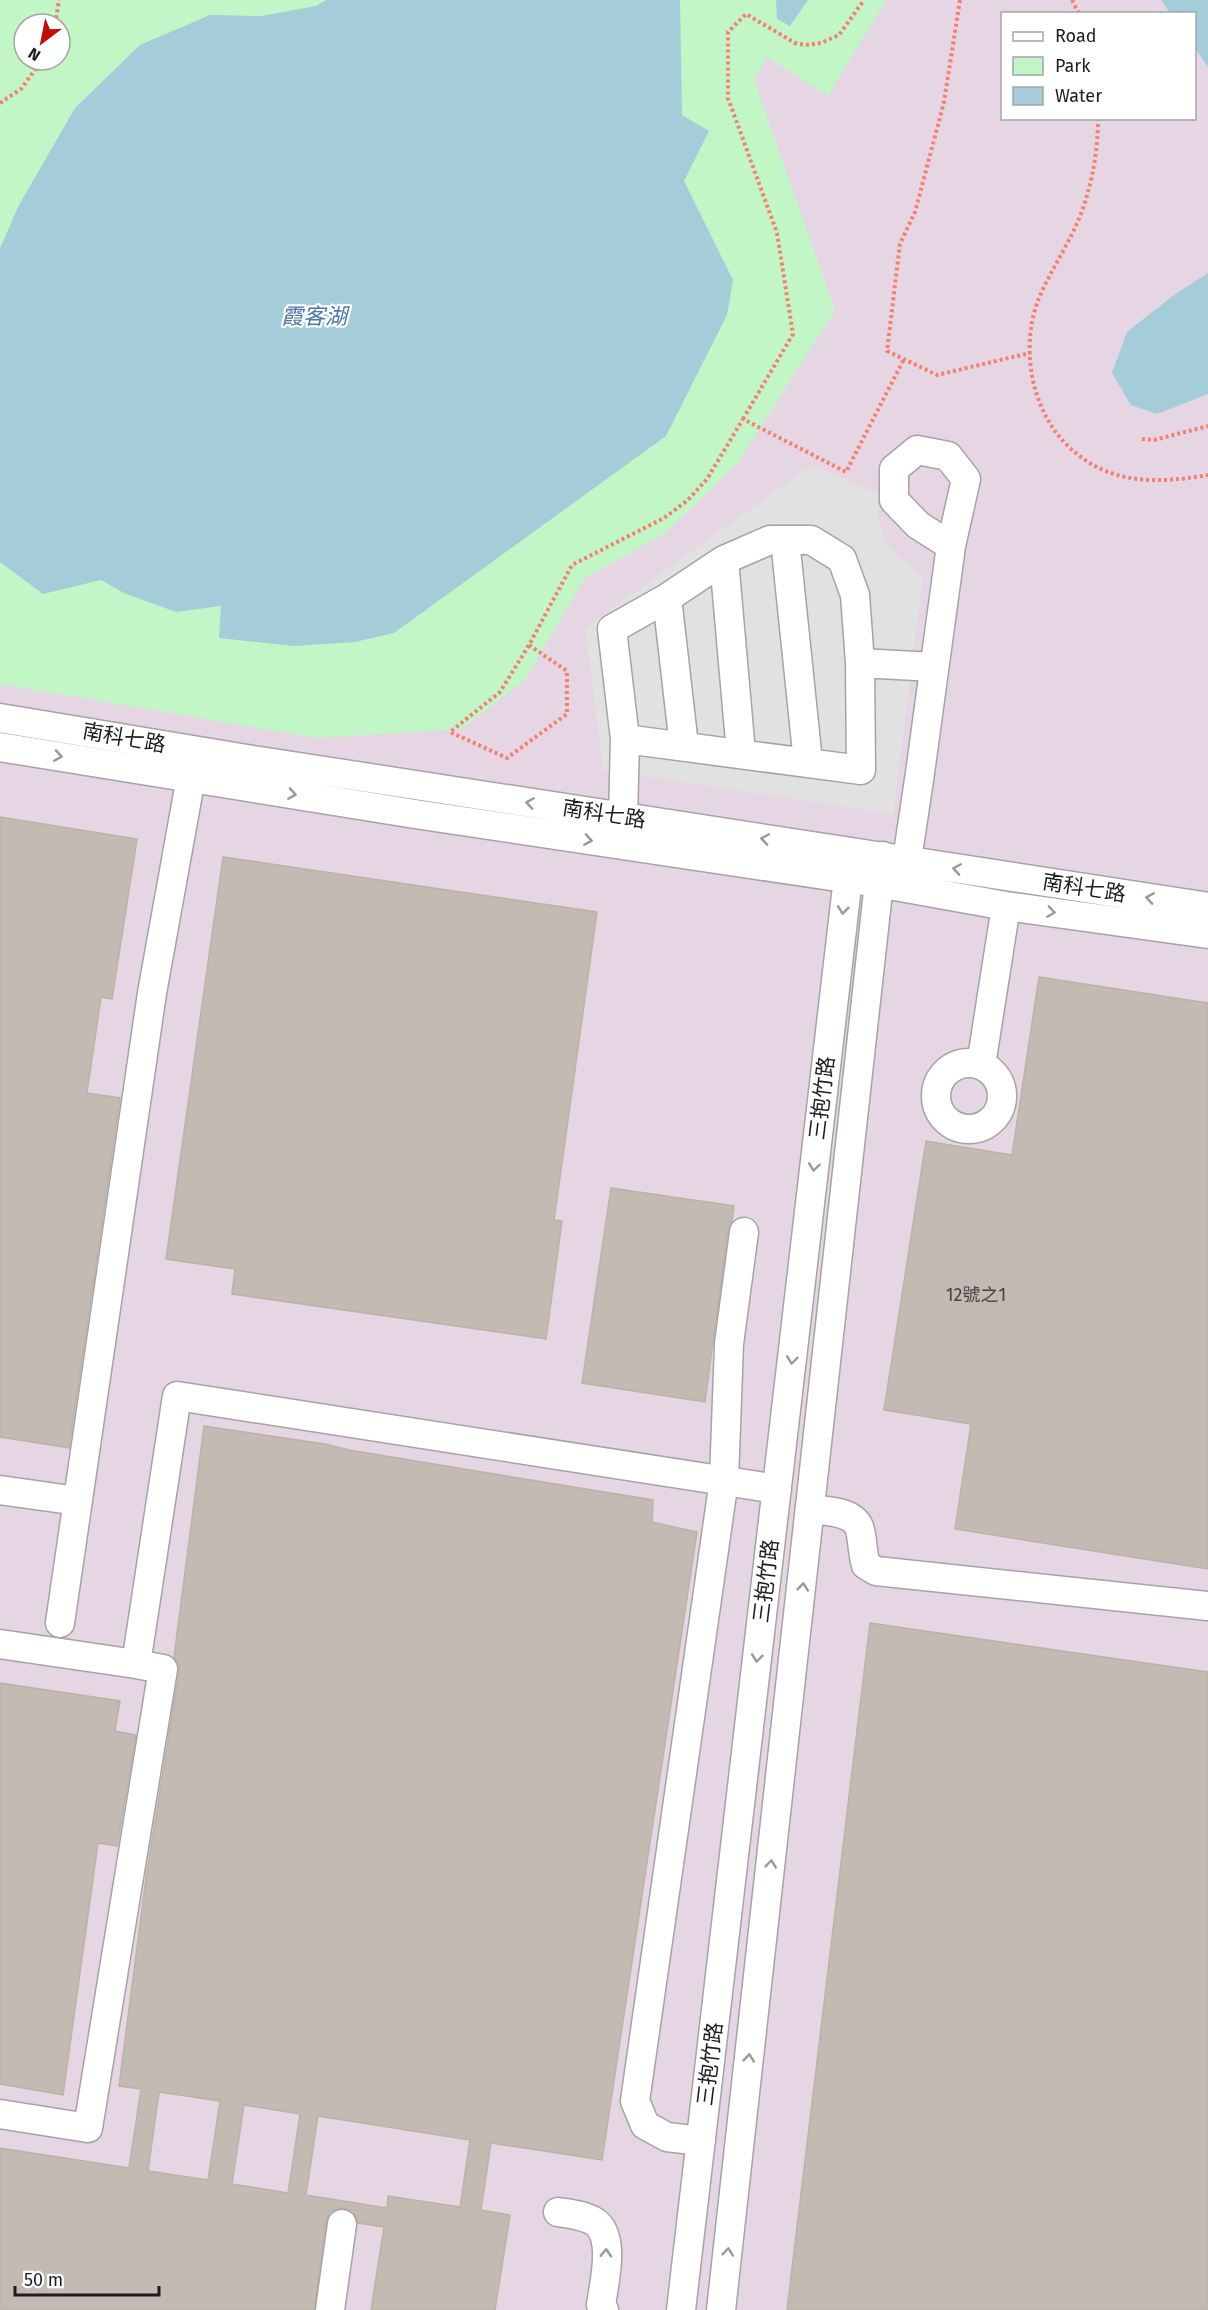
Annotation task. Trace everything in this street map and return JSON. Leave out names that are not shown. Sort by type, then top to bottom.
[{"type":"street","points":[[622,817],[625,739],[612,629],[667,598],[724,560],[770,540],[811,540],[842,559],[855,595],[860,663],[861,770],[625,739]]},
{"type":"street","points":[[785,540],[808,762]]},
{"type":"street","name":"三抱竹路","points":[[721,2310],[811,1509],[892,872],[934,667],[951,546]]},
{"type":"street","points":[[724,560],[741,753]]},
{"type":"street","points":[[667,598],[684,747]]},
{"type":"street","points":[[860,663],[934,667]]},
{"type":"street","name":"南科七路","points":[[0,718],[251,774],[892,872],[1208,907]]},
{"type":"street","name":"南科七路","points":[[0,747],[190,777],[251,774],[622,817],[849,865]]},
{"type":"street","points":[[60,1623],[152,993],[190,777]]},
{"type":"street","name":"三抱竹路","points":[[681,2310],[849,865]]},
{"type":"street","name":"南科七路","points":[[892,872],[1006,906],[1208,934]]},
{"type":"street","points":[[981,1065],[1006,906]]},
{"type":"street","points":[[701,2141],[667,2137],[645,2125],[635,2102],[724,1480],[729,1344],[744,1232]]},
{"type":"street","points":[[136,1664],[177,1396],[777,1488]]},
{"type":"street","points":[[0,1490],[78,1501]]},
{"type":"street","points":[[811,1509],[840,1514],[854,1520],[859,1528],[866,1564],[876,1571],[1208,1606]]},
{"type":"street","points":[[0,1644],[164,1669],[88,2128],[0,2114]]},
{"type":"street","points":[[558,2212],[578,2215],[597,2223],[608,2246],[601,2305],[604,2310]]},
{"type":"street","points":[[330,2310],[342,2224]]},
{"type":"path","points":[[529,645],[567,671],[567,714],[507,758],[450,732],[500,692],[529,645],[572,565],[664,518],[688,500],[708,479],[793,334],[777,233],[728,98],[728,32],[746,14],[795,43],[805,45],[821,43],[839,35],[864,0]]},
{"type":"path","points":[[960,0],[944,102],[915,212],[900,244],[887,351],[937,375],[1030,353]]},
{"type":"path","points":[[0,103],[21,89],[33,72]]},
{"type":"path","points":[[1098,120],[1095,158],[1083,207],[1034,314],[1030,353],[1035,391],[1042,410],[1062,440],[1079,456],[1098,468],[1122,477],[1157,482],[1208,475]]},
{"type":"path","points":[[743,419],[846,472],[904,359]]},
{"type":"path","points":[[1142,439],[1154,440],[1208,426]]},
{"type":"shaded area","points":[[0,0],[1208,0],[1208,2310],[0,2310]]},
{"type":"shaded area","points":[[812,465],[878,494],[877,519],[888,547],[923,578],[893,814],[603,770],[585,628]]},
{"type":"green space","name":"霞客湖","points":[[0,0],[886,0],[828,96],[767,57],[754,80],[835,310],[737,464],[664,534],[585,578],[525,680],[461,729],[317,738],[0,684]]},
{"type":"water","name":"霞客湖","points":[[326,0],[680,0],[682,115],[709,131],[684,181],[733,280],[727,315],[666,436],[394,633],[355,642],[294,646],[219,638],[221,606],[176,612],[124,593],[101,580],[43,594],[0,562],[0,248],[19,205],[75,108],[140,45],[210,15],[261,16],[316,6]]},
{"type":"water","points":[[776,0],[808,0],[790,26],[777,19]]},
{"type":"water","points":[[1161,0],[1208,0],[1208,67],[1196,49],[1196,12],[1169,12]]},
{"type":"water","points":[[1208,273],[1208,394],[1157,414],[1131,405],[1112,373],[1127,332],[1174,295]]},
{"type":"building","points":[[0,817],[137,839],[112,999],[101,997],[87,1093],[120,1098],[69,1448],[0,1437]]},
{"type":"building","points":[[223,857],[597,912],[554,1220],[562,1221],[546,1339],[232,1294],[235,1269],[166,1259]]},
{"type":"building","points":[[1039,977],[1208,1003],[1208,1569],[955,1529],[971,1424],[884,1410],[926,1141],[1012,1155]]},
{"type":"building","points":[[611,1188],[734,1206],[728,1230],[705,1402],[582,1383]]},
{"type":"building","points":[[204,1426],[325,1444],[349,1450],[653,1500],[652,1522],[697,1532],[602,2160],[491,2143],[481,2210],[510,2215],[495,2310],[371,2310],[384,2227],[358,2223],[353,2211],[344,2208],[335,2209],[329,2213],[326,2221],[314,2310],[0,2310],[0,2148],[129,2168],[141,2089],[119,2086],[146,1878],[179,1672],[179,1664],[174,1657]],"holes":[[[159,2092],[220,2101],[208,2180],[148,2171]],[[244,2105],[300,2114],[288,2193],[232,2184]],[[318,2116],[470,2140],[460,2207],[388,2196],[387,2208],[306,2195]]]},
{"type":"building","points":[[870,1623],[1208,1672],[1208,2310],[787,2310]]},
{"type":"building","points":[[0,1683],[120,1701],[115,1731],[136,1735],[117,1846],[98,1843],[63,2095],[0,2084]]}]
